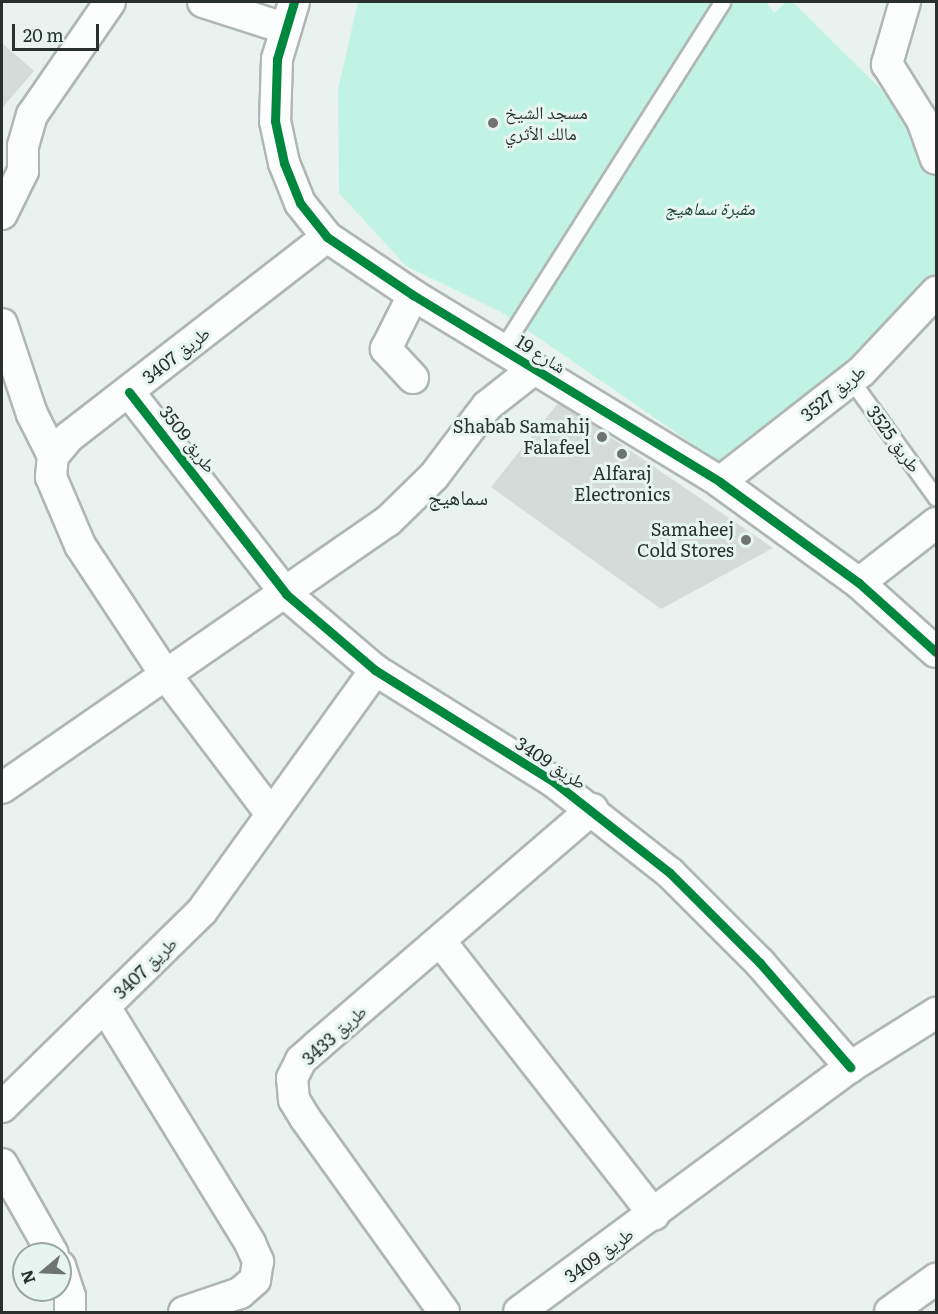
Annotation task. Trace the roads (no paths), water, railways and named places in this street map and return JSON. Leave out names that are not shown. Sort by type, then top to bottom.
[{"type":"street","points":[[2,214],[19,184],[12,138],[110,2]]},
{"type":"street","points":[[203,2],[289,15]]},
{"type":"street","points":[[905,2],[887,64],[929,113],[936,159]]},
{"type":"street","name":"شارع 19","points":[[289,15],[275,80],[275,121],[284,163],[300,203],[327,237],[413,295],[720,483],[859,583],[936,652]]},
{"type":"street","name":"طريق 3407","points":[[53,456],[69,437],[327,237]]},
{"type":"street","name":"طريق 3527","points":[[720,483],[851,380],[936,292]]},
{"type":"street","points":[[413,295],[386,349],[413,378]]},
{"type":"street","points":[[2,326],[28,404],[53,456],[51,477],[80,545],[165,674],[271,814]]},
{"type":"street","points":[[2,788],[165,674],[286,594],[414,498],[487,406],[534,369]]},
{"type":"street","name":"طريق 3509","points":[[129,392],[220,507]]},
{"type":"street","name":"طريق 3409","points":[[220,507],[286,594],[375,670],[592,809],[670,873],[716,916],[850,1066]]},
{"type":"street","points":[[859,583],[936,523]]},
{"type":"street","name":"طريق 3407","points":[[2,1107],[202,911],[375,670]]},
{"type":"street","name":"طريق 3433","points":[[444,1312],[304,1118],[294,1100],[292,1078],[301,1060],[441,942],[592,809]]},
{"type":"street","points":[[441,942],[654,1215]]},
{"type":"street","points":[[105,1007],[250,1243],[258,1261],[255,1280],[240,1293],[184,1312]]},
{"type":"street","name":"طريق 3409","points":[[519,1312],[654,1215],[850,1066],[936,1013]]},
{"type":"street","points":[[2,1164],[47,1242]]},
{"type":"street","points":[[890,1312],[936,1279]]},
{"type":"lane","points":[[502,350],[722,2]]},
{"type":"lane","name":"طريق 3525","points":[[851,380],[936,498]]},
{"type":"place","name":"مسجد الشيخ مالك الأثري","points":[[493,123]]},
{"type":"place","name":"Shabab Samahij Falafeel","points":[[602,437]]},
{"type":"place","name":"Alfaraj Electronics","points":[[622,454]]},
{"type":"place","name":"Samaheej Cold Stores","points":[[746,540]]},
{"type":"district","name":"سماهيج","points":[[458,496]]},
{"type":"park label","name":"مقبرة سماهيج","points":[[710,208]]}]
